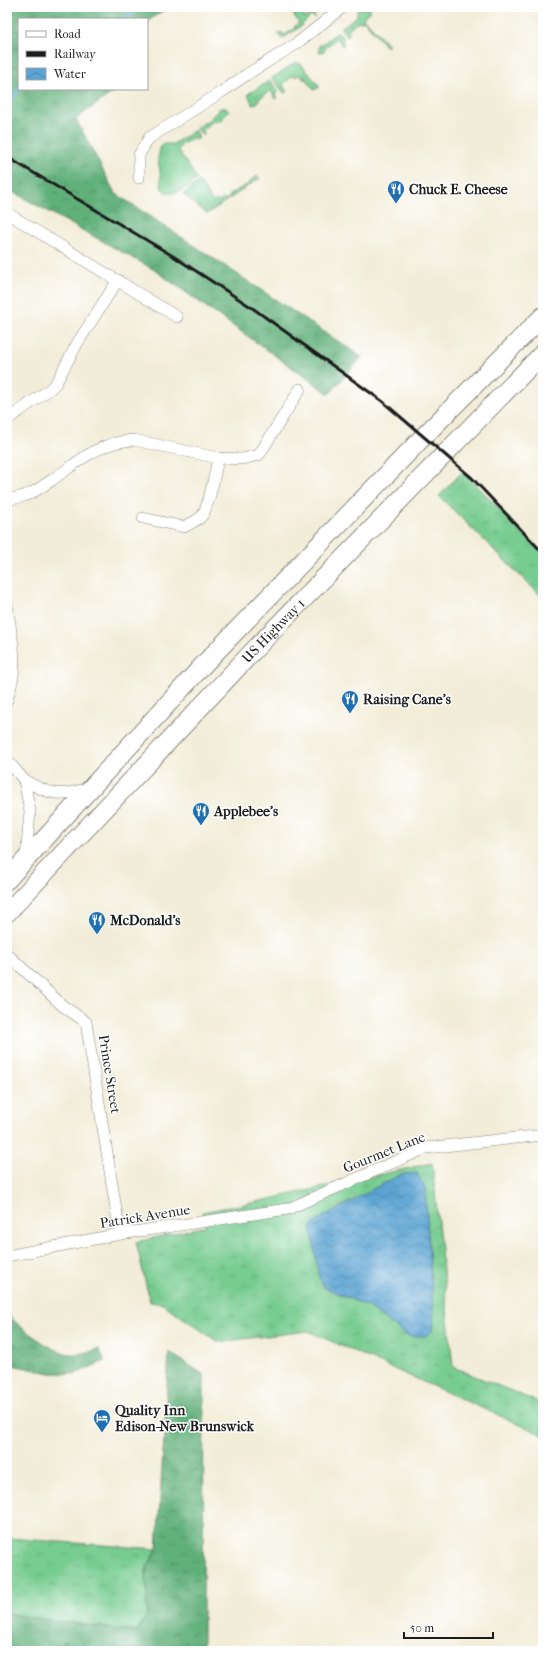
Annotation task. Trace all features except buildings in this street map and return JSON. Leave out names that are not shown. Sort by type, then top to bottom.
[{"type":"highway","points":[[7,880],[212,656],[423,437],[543,316]]},
{"type":"highway","name":"US Highway 1","points":[[7,913],[256,648],[543,353]]},
{"type":"street","points":[[139,178],[139,155],[149,138],[296,44],[343,7]]},
{"type":"street","points":[[7,213],[177,317]]},
{"type":"street","points":[[7,420],[50,389],[56,382],[78,342],[118,280]]},
{"type":"street","points":[[7,500],[32,493],[89,454],[104,446],[120,441],[134,440],[147,442],[218,458],[242,459],[259,455],[300,389]]},
{"type":"street","points":[[143,518],[184,526],[201,517],[204,512],[214,478],[218,458]]},
{"type":"street","points":[[7,604],[14,667],[7,700]]},
{"type":"street","points":[[7,761],[24,780],[39,789],[56,794],[73,793],[94,786]]},
{"type":"street","points":[[24,780],[30,811],[26,859]]},
{"type":"street","name":"Prince Street","points":[[7,954],[63,1006],[86,1022],[120,1234]]},
{"type":"street","name":"Gourmet Lane","points":[[288,1209],[426,1148],[543,1135]]},
{"type":"street","name":"Patrick Avenue","points":[[7,1256],[120,1234],[288,1209]]},
{"type":"green space","points":[[7,7],[168,7],[148,21],[148,18],[18,18],[18,90],[112,90],[113,92],[76,119],[115,193],[362,357],[329,394],[153,269],[7,189]]},
{"type":"green space","points":[[288,7],[296,7],[305,18],[314,12],[315,18],[311,16],[300,27],[282,39],[278,34],[281,32],[285,35],[299,23]]},
{"type":"green space","points":[[361,7],[371,10],[363,18],[389,45],[386,47],[364,20],[361,22],[359,21],[348,29],[349,35],[347,37],[341,28],[357,16],[357,10]]},
{"type":"green space","points":[[338,32],[344,39],[342,41],[344,45],[342,46],[337,38],[326,47],[323,52],[319,52],[319,46]]},
{"type":"green space","points":[[296,62],[302,65],[320,87],[314,90],[304,77],[304,80],[300,75],[295,77],[294,75],[284,83],[283,85],[287,92],[284,93],[272,78]]},
{"type":"green space","points":[[270,80],[278,92],[275,94],[277,98],[275,99],[270,91],[253,105],[248,94]]},
{"type":"green space","points":[[220,108],[226,108],[229,111],[223,117],[222,121],[213,121],[203,130],[203,136],[196,128],[210,119]]},
{"type":"green space","points":[[195,130],[199,138],[196,140],[194,138],[182,144],[178,150],[197,179],[179,192],[168,193],[162,189],[161,186],[158,161],[160,147],[164,144],[173,144]]},
{"type":"green space","points":[[257,176],[260,178],[207,214],[183,194],[199,181],[213,202],[217,200],[219,202],[230,197],[229,195],[250,183],[250,181]]},
{"type":"green space","points":[[463,471],[543,553],[543,598],[439,496]]},
{"type":"green space","points":[[432,1163],[453,1367],[543,1404],[543,1435],[308,1331],[218,1342],[163,1304],[150,1302],[136,1242],[205,1226],[202,1212],[256,1202]]},
{"type":"green space","points":[[7,1314],[28,1332],[55,1349],[74,1354],[99,1349],[105,1361],[75,1374],[50,1373],[7,1364]]},
{"type":"green space","points":[[169,1352],[204,1375],[203,1651],[7,1651],[7,1614],[136,1632],[147,1615],[146,1570],[157,1549]]},
{"type":"green space","points":[[7,1538],[157,1549],[146,1570],[147,1615],[136,1632],[7,1614]]},
{"type":"water","points":[[417,1173],[425,1188],[434,1324],[432,1331],[425,1336],[414,1337],[406,1335],[367,1306],[323,1287],[318,1274],[311,1226],[323,1217],[384,1183],[403,1174]]},
{"type":"waterway","points":[[125,18],[142,7]]},
{"type":"waterway","points":[[7,105],[18,89]]},
{"type":"railway","points":[[7,157],[173,256],[251,307],[382,401],[472,478],[543,553]]},
{"type":"place","name":"Chuck E. Cheese","points":[[396,204]]},
{"type":"place","name":"Raising Cane's","points":[[350,714]]},
{"type":"place","name":"Applebee's","points":[[201,826]]},
{"type":"place","name":"McDonald's","points":[[97,935]]},
{"type":"place","name":"Quality Inn Edison-New Brunswick","points":[[102,1433]]}]
